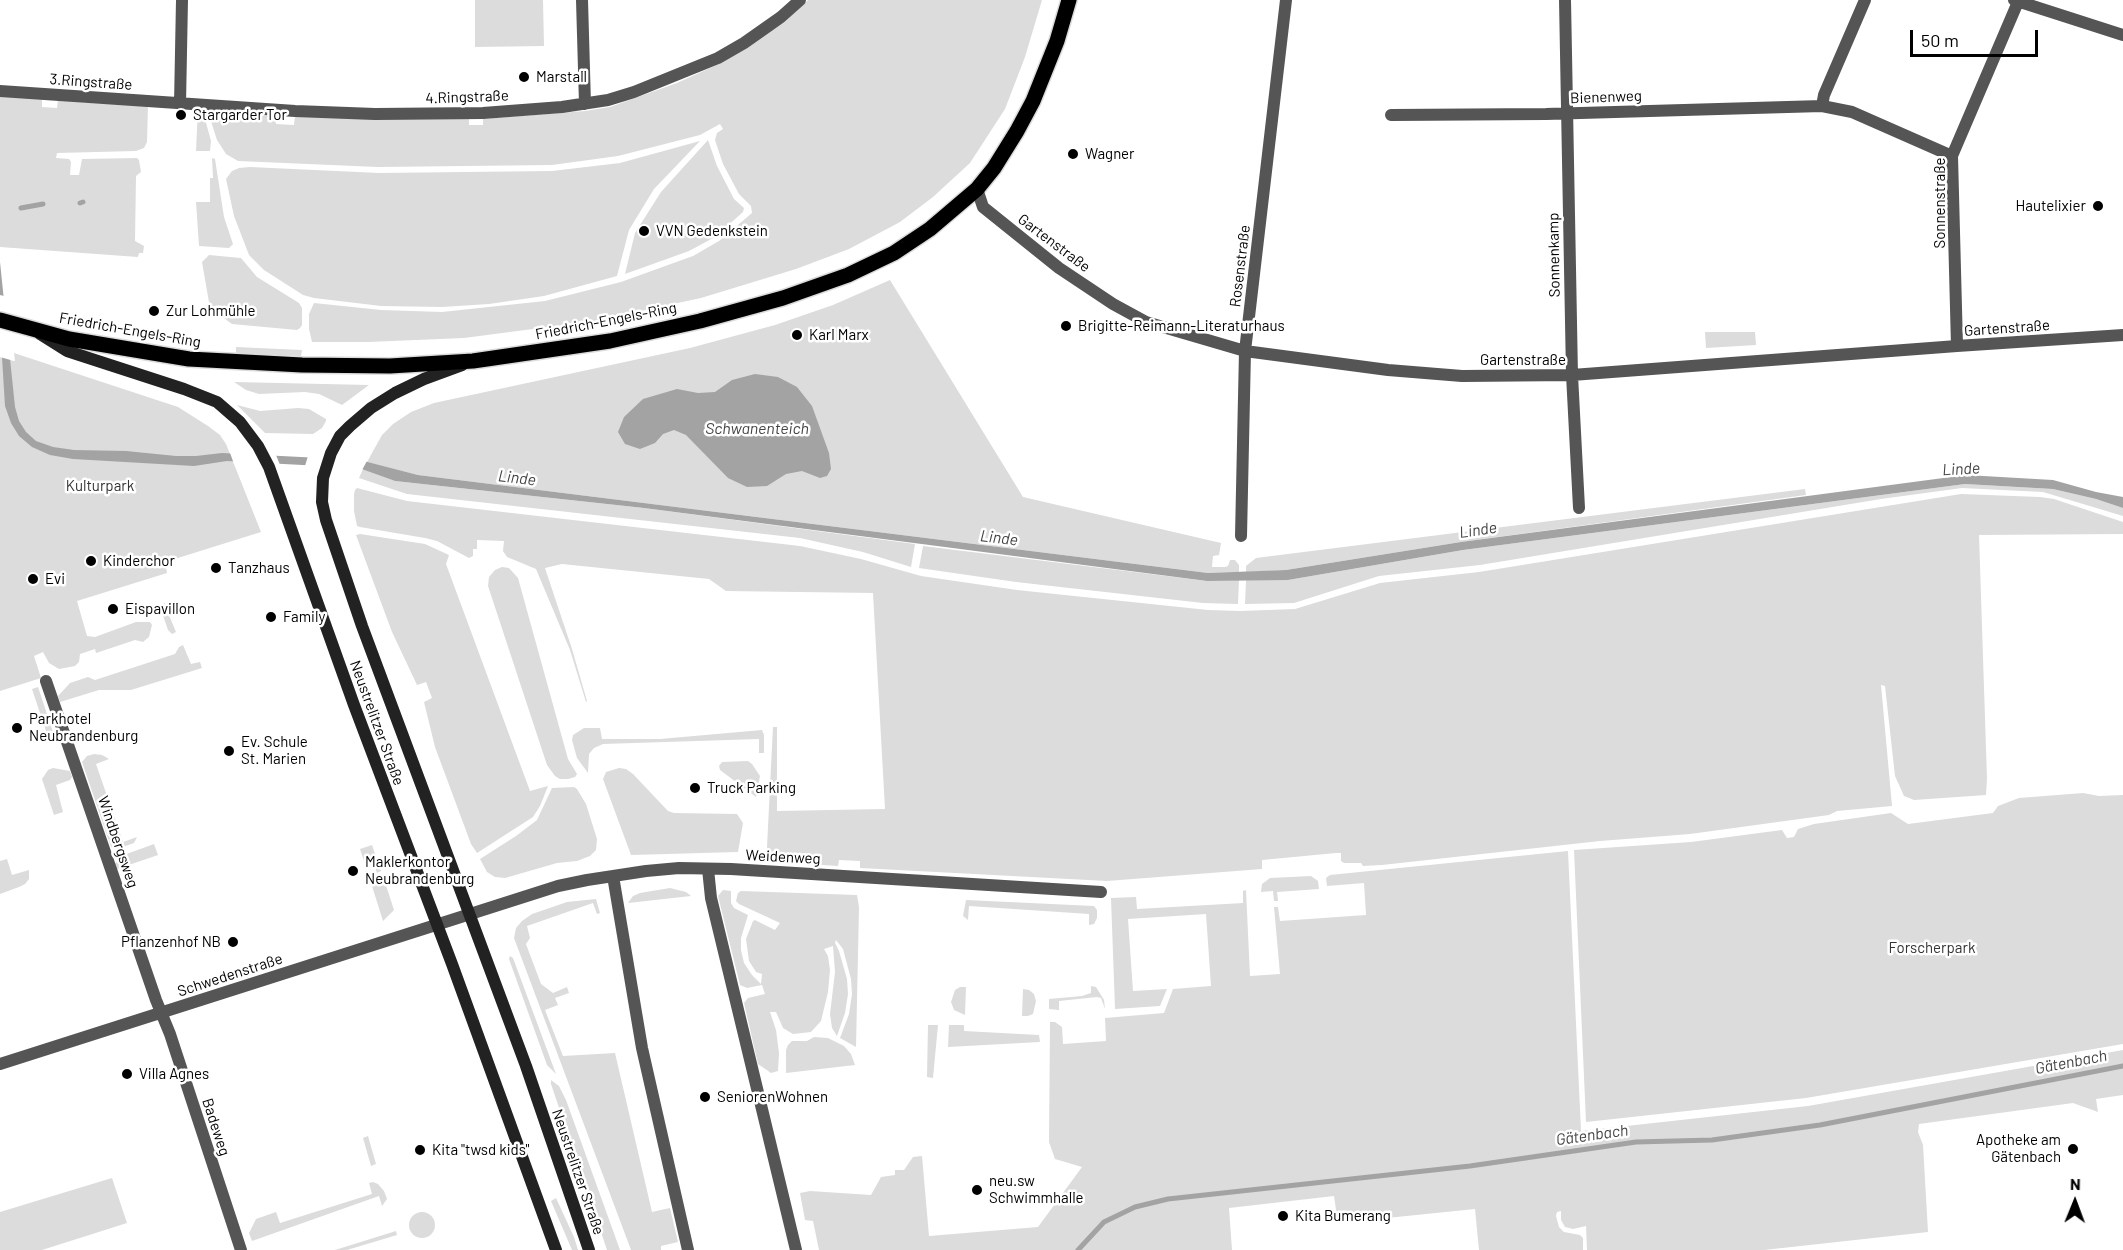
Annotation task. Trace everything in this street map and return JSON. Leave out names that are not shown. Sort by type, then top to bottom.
[{"type":"main road","name":"Friedrich-Engels-Ring","points":[[6,322],[36,331],[145,353],[228,362],[390,366],[472,361],[610,341],[700,321],[783,298],[848,275],[894,253],[930,229],[976,189],[994,168],[1033,101],[1057,41],[1069,0]]},
{"type":"main road","name":"Neustrelitzer Straße","points":[[36,331],[67,351],[184,388],[217,402],[240,422],[258,446],[268,467],[361,726],[437,925],[556,1250]]},
{"type":"main road","name":"Neustrelitzer Straße","points":[[472,361],[424,379],[371,408],[340,436],[324,473],[321,493],[326,520],[362,626],[525,1066],[589,1250]]},
{"type":"street","points":[[180,104],[182,0]]},
{"type":"street","points":[[582,0],[585,104]]},
{"type":"street","name":"4.Ringstraße","points":[[180,104],[295,111],[422,114],[483,113],[585,104],[634,92],[718,58],[781,17],[800,0]]},
{"type":"street","name":"Rosenstraße","points":[[1241,536],[1245,351],[1286,0]]},
{"type":"street","name":"Sonnenkamp","points":[[1564,0],[1572,375],[1579,508]]},
{"type":"street","points":[[1822,106],[1824,95],[1865,0]]},
{"type":"street","points":[[2016,1],[2123,35]]},
{"type":"street","name":"Sonnenstraße","points":[[1958,346],[1952,156],[2016,1]]},
{"type":"street","name":"3.Ringstraße","points":[[0,91],[180,104]]},
{"type":"street","name":"Bienenweg","points":[[1391,115],[1566,114],[1822,106],[1851,112],[1952,156]]},
{"type":"street","name":"Gartenstraße","points":[[976,189],[983,207],[1059,268],[1113,304],[1146,322],[1245,351],[1388,370],[1462,376],[1572,375],[2123,335]]},
{"type":"street","name":"Windbergsweg","points":[[46,681],[160,1013]]},
{"type":"street","name":"Weidenweg","points":[[468,915],[558,886],[668,869],[708,869],[1101,892]]},
{"type":"street","points":[[708,869],[711,898],[796,1250]]},
{"type":"street","points":[[613,876],[642,1048],[688,1250]]},
{"type":"street","name":"Schwedenstraße","points":[[0,1064],[468,915]]},
{"type":"street","name":"Badeweg","points":[[160,1013],[170,1034],[241,1250]]},
{"type":"green space","points":[[475,0],[543,0],[544,46],[475,47]]},
{"type":"green space","points":[[808,0],[1042,0],[1025,57],[1005,109],[970,163],[933,197],[900,222],[849,249],[796,269],[701,298],[594,321],[464,338],[368,342],[312,342],[309,329],[309,314],[314,303],[381,310],[442,312],[545,301],[621,282],[693,256],[719,241],[752,213],[751,206],[739,194],[723,164],[715,140],[717,133],[723,129],[720,124],[700,135],[618,156],[552,165],[378,167],[238,161],[226,154],[217,140],[208,112],[209,108],[276,115],[276,124],[294,125],[295,116],[469,118],[469,125],[483,125],[483,119],[610,107],[677,83],[721,63],[785,22]]},
{"type":"green space","points":[[0,96],[42,99],[42,107],[57,108],[58,100],[148,105],[147,142],[144,148],[136,151],[57,153],[56,158],[69,159],[71,162],[70,175],[79,175],[82,159],[137,158],[139,160],[141,172],[136,176],[135,241],[144,246],[143,253],[139,253],[138,257],[0,247]]},
{"type":"green space","points":[[198,107],[202,108],[211,141],[210,151],[196,151]]},
{"type":"green space","points":[[708,140],[717,166],[734,199],[744,208],[743,212],[715,237],[689,251],[625,274],[635,233],[661,192]]},
{"type":"green space","points":[[700,141],[654,189],[629,230],[617,276],[544,296],[489,304],[442,307],[381,306],[303,295],[264,270],[249,255],[234,216],[226,179],[232,171],[250,167],[379,173],[552,171],[620,163]]},
{"type":"green space","points":[[212,158],[215,159],[224,217],[233,244],[229,248],[199,246],[196,202],[210,202],[210,178],[213,178]]},
{"type":"green space","points":[[209,255],[241,258],[257,277],[299,303],[302,308],[300,328],[297,330],[232,324],[210,308],[202,262]]},
{"type":"green space","points":[[890,280],[1023,497],[1221,543],[1219,555],[1213,556],[1212,567],[1225,567],[1228,566],[1230,560],[1235,560],[1239,565],[1239,572],[1208,573],[418,475],[367,462],[382,435],[393,424],[411,412],[434,403],[690,348],[775,325],[833,305]]},
{"type":"green space","points":[[1705,332],[1755,332],[1756,345],[1706,348]]},
{"type":"green space","points":[[236,347],[302,350],[301,356],[236,354]]},
{"type":"green space","name":"Kulturpark","points":[[14,353],[178,407],[208,426],[220,435],[226,444],[261,532],[165,562],[167,573],[77,601],[87,636],[95,637],[136,622],[150,622],[152,625],[149,637],[143,642],[135,640],[96,653],[95,649],[80,654],[79,662],[75,666],[59,669],[49,663],[43,652],[34,656],[41,678],[0,691],[0,357],[15,361]]},
{"type":"green space","points":[[234,382],[369,385],[342,405],[319,394],[305,392],[259,394],[246,390]]},
{"type":"green space","points":[[237,405],[260,411],[309,409],[326,421],[322,428],[313,434],[265,433]]},
{"type":"green space","points":[[363,469],[395,481],[644,508],[915,544],[911,567],[863,552],[800,538],[407,494],[359,478]]},
{"type":"green space","points":[[1965,484],[2053,489],[2123,508],[2123,516],[2043,492],[1962,488],[1881,499],[1480,565],[1379,576],[1294,603],[1245,604],[1246,580],[1288,580],[1463,550]]},
{"type":"green space","points":[[357,488],[407,501],[800,546],[861,559],[921,576],[1017,590],[1208,610],[1240,611],[1295,609],[1380,583],[1479,572],[1961,494],[2054,499],[2123,522],[2123,534],[1979,535],[1986,795],[1914,800],[1904,796],[1895,776],[1885,686],[1881,685],[1892,806],[1837,811],[1829,815],[1690,834],[1600,841],[1382,865],[1363,866],[1361,863],[1344,863],[1341,861],[1341,853],[1336,853],[1262,860],[1262,869],[1107,881],[860,868],[860,861],[839,860],[838,866],[776,862],[771,859],[767,847],[773,727],[777,727],[777,811],[885,809],[873,593],[726,591],[709,579],[562,564],[545,568],[572,649],[586,702],[570,650],[536,569],[507,557],[503,551],[504,541],[477,540],[477,549],[473,549],[473,556],[469,558],[437,541],[357,526],[354,494]]},
{"type":"green space","points":[[1805,489],[1806,495],[1461,542],[1286,570],[1246,572],[1246,566],[1256,558]]},
{"type":"green space","points":[[356,535],[425,544],[449,555],[446,564],[530,791],[548,786],[533,817],[477,853],[471,844],[435,747],[424,702],[432,698],[426,682],[417,685],[392,632]]},
{"type":"green space","points":[[923,546],[1207,581],[1239,580],[1238,604],[1203,603],[1016,582],[919,568]]},
{"type":"green space","points":[[502,567],[509,568],[518,578],[568,759],[577,774],[575,777],[560,779],[547,765],[488,586],[489,577],[495,570]]},
{"type":"green space","points":[[164,603],[168,605],[166,608],[176,632],[172,634],[168,630],[160,607]]},
{"type":"green space","points":[[183,645],[191,664],[200,662],[202,668],[131,690],[99,690],[60,702],[58,696],[70,683],[88,677],[95,680],[175,654]]},
{"type":"green space","points":[[38,687],[54,735],[48,737],[32,689]]},
{"type":"green space","points":[[584,728],[600,728],[602,739],[660,739],[762,730],[764,753],[759,753],[759,739],[603,744],[594,748],[589,754],[588,773],[577,758],[572,740],[573,735]]},
{"type":"green space","points":[[94,754],[109,759],[96,764],[123,842],[137,837],[134,843],[117,849],[111,847],[82,762],[87,756]]},
{"type":"green space","points":[[748,761],[760,776],[756,797],[720,770],[719,766],[722,762]]},
{"type":"green space","points":[[53,768],[70,771],[72,777],[56,785],[63,812],[54,815],[42,779],[48,770]]},
{"type":"green space","points":[[619,768],[626,769],[633,774],[668,811],[737,814],[743,823],[738,852],[631,855],[603,779],[606,772]]},
{"type":"green space","points":[[574,787],[586,804],[597,839],[596,850],[590,856],[505,878],[495,877],[487,872],[480,859],[537,820],[552,788]]},
{"type":"green space","name":"Forscherpark","points":[[2083,793],[2099,796],[2123,795],[2123,1044],[1806,1098],[1586,1122],[1574,850],[1691,842],[1782,830],[1787,838],[1794,837],[1798,829],[1814,824],[1891,813],[1908,824],[1993,813],[1998,806],[2019,798]]},
{"type":"green space","points":[[154,844],[158,855],[117,869],[115,864],[121,856]]},
{"type":"green space","points":[[372,845],[381,871],[377,873],[372,859],[364,861],[360,849]]},
{"type":"green space","points":[[1568,851],[1581,1131],[1808,1106],[2123,1050],[2123,1095],[2096,1099],[2098,1112],[2073,1103],[1919,1124],[1918,1132],[1923,1145],[1928,1232],[1764,1250],[1587,1250],[1586,1226],[1573,1229],[1565,1227],[1561,1220],[1561,1211],[1557,1212],[1556,1216],[1559,1227],[1564,1232],[1580,1235],[1583,1238],[1583,1250],[1479,1250],[1475,1209],[1338,1223],[1334,1196],[1229,1208],[1232,1250],[819,1250],[813,1221],[805,1220],[800,1193],[810,1191],[871,1195],[881,1177],[895,1175],[895,1170],[904,1170],[913,1157],[922,1156],[929,1236],[1038,1227],[1082,1167],[1055,1159],[1049,1142],[1050,1022],[1055,1022],[1062,1027],[1063,1044],[1106,1041],[1105,1018],[1164,1013],[1173,989],[1211,986],[1206,914],[1128,919],[1133,991],[1167,989],[1160,1006],[1115,1009],[1111,898],[1136,897],[1137,909],[1243,903],[1243,891],[1246,890],[1250,976],[1280,974],[1274,907],[1278,907],[1280,921],[1366,915],[1364,883],[1327,886],[1326,878],[1330,875]]},
{"type":"green space","points":[[7,859],[12,875],[29,870],[29,879],[25,884],[0,894],[0,861]]},
{"type":"green space","points":[[1311,876],[1318,881],[1319,889],[1277,892],[1278,901],[1274,901],[1273,891],[1261,892],[1262,884],[1270,878]]},
{"type":"green space","points":[[385,882],[394,910],[383,921],[372,886]]},
{"type":"green space","points":[[670,888],[686,892],[691,896],[628,903],[633,896],[640,893]]},
{"type":"green space","points":[[723,890],[731,891],[731,903],[734,908],[748,915],[741,938],[741,950],[744,963],[761,984],[762,974],[756,972],[749,961],[746,939],[755,920],[775,930],[780,923],[739,904],[736,901],[738,893],[741,891],[857,895],[859,907],[856,1047],[840,1038],[849,1014],[852,994],[851,979],[843,949],[836,940],[847,979],[848,994],[845,1013],[837,1036],[832,1028],[830,1014],[835,972],[833,946],[824,949],[828,956],[830,970],[828,992],[821,1021],[811,1032],[793,1034],[783,1028],[776,1012],[770,1012],[776,1030],[779,1053],[778,1071],[771,1073],[758,1064],[744,1003],[748,998],[765,994],[762,985],[747,988],[740,985],[718,896]]},
{"type":"green space","points":[[596,899],[600,913],[597,914],[593,903],[527,926],[530,938],[526,944],[541,984],[553,993],[567,987],[569,993],[555,998],[558,1005],[545,1010],[563,1056],[615,1053],[652,1212],[670,1208],[678,1242],[661,1246],[661,1250],[631,1250],[514,938],[516,928],[532,914],[567,902]]},
{"type":"green space","points":[[966,900],[1094,906],[1097,910],[1097,918],[1094,924],[1089,925],[1089,914],[969,906],[968,920],[963,916]]},
{"type":"green space","points":[[510,956],[513,958],[556,1074],[547,1065],[509,959]]},
{"type":"green space","points":[[1091,986],[1096,987],[1104,1000],[1105,1009],[1101,998],[1097,997],[1059,1001],[1059,1010],[1049,1009],[1049,999],[1082,996],[1091,993]]},
{"type":"green space","points":[[966,987],[965,1015],[954,1010],[951,1002],[955,990]]},
{"type":"green space","points":[[1023,989],[1034,994],[1036,1001],[1033,1014],[1028,1016],[1022,1016]]},
{"type":"green space","points":[[928,1025],[938,1025],[933,1078],[927,1077]]},
{"type":"green space","points":[[949,1025],[964,1025],[964,1031],[1039,1035],[1040,1042],[948,1047]]},
{"type":"green space","points":[[814,1037],[828,1038],[844,1046],[851,1054],[855,1065],[786,1073],[788,1045],[792,1041],[807,1041]]},
{"type":"green space","points":[[551,1080],[559,1086],[566,1100],[620,1250],[607,1250]]},
{"type":"green space","points":[[368,1136],[376,1164],[371,1166],[363,1138]]},
{"type":"green space","points":[[112,1178],[127,1223],[42,1250],[0,1250],[0,1212]]},
{"type":"green space","points":[[373,1182],[384,1191],[387,1199],[382,1206],[379,1196],[252,1241],[249,1233],[256,1219],[276,1212],[280,1223],[372,1194],[369,1183]]},
{"type":"green space","points":[[556,1198],[578,1250],[572,1250],[551,1201]]},
{"type":"green space","points":[[422,1212],[431,1216],[435,1225],[431,1234],[422,1238],[413,1234],[409,1225],[413,1216]]},
{"type":"green space","points":[[396,1231],[397,1235],[347,1250],[335,1250]]},
{"type":"water","points":[[0,262],[15,407],[19,421],[36,441],[53,447],[74,450],[126,451],[176,456],[222,453],[360,460],[418,475],[1208,573],[1286,570],[1461,542],[1966,475],[2053,480],[2123,497],[2123,508],[2053,489],[1965,484],[1463,550],[1288,580],[1207,581],[644,508],[395,481],[359,468],[227,461],[194,466],[73,459],[50,455],[32,447],[19,436],[11,423],[5,406],[0,325]]},
{"type":"water","name":"Schwanenteich","points":[[755,374],[778,377],[797,387],[812,406],[829,453],[831,469],[827,476],[820,478],[802,471],[786,474],[767,486],[747,487],[728,478],[686,435],[674,430],[663,434],[655,443],[640,449],[625,444],[618,432],[624,417],[643,399],[677,389],[698,393],[715,392],[732,380]]},
{"type":"pier","points":[[0,295],[8,297],[14,361],[0,357]]},
{"type":"pier","points":[[229,450],[368,459],[361,472],[234,464]],"holes":[[[276,455],[308,456],[305,466],[280,465]]]},
{"type":"waterway","points":[[21,208],[43,204]]},
{"type":"waterway","name":"Gätenbach","points":[[1078,1250],[1104,1222],[1135,1207],[1168,1199],[1470,1166],[1636,1142],[1712,1140],[1820,1125],[2123,1066]]},
{"type":"place","name":"Marstall","points":[[524,77]]},
{"type":"place","name":"Stargarder Tor","points":[[181,115]]},
{"type":"place","name":"Wagner","points":[[1073,154]]},
{"type":"place","name":"Hautelixier","points":[[2098,206]]},
{"type":"place","name":"VVN Gedenkstein","points":[[644,231]]},
{"type":"place","name":"Zur Lohmühle","points":[[154,311]]},
{"type":"place","name":"Brigitte-Reimann-Literaturhaus","points":[[1066,326]]},
{"type":"place","name":"Karl Marx","points":[[797,335]]},
{"type":"place","name":"Kinderchor","points":[[91,561]]},
{"type":"place","name":"Tanzhaus","points":[[216,568]]},
{"type":"place","name":"Evi","points":[[33,579]]},
{"type":"place","name":"Eispavillon","points":[[113,609]]},
{"type":"place","name":"Family","points":[[271,617]]},
{"type":"place","name":"Parkhotel Neubrandenburg","points":[[17,728]]},
{"type":"place","name":"Ev. Schule St. Marien","points":[[229,751]]},
{"type":"place","name":"Truck Parking","points":[[695,788]]},
{"type":"place","name":"Maklerkontor Neubrandenburg","points":[[353,871]]},
{"type":"place","name":"Pflanzenhof NB","points":[[233,942]]},
{"type":"place","name":"Villa Agnes","points":[[127,1074]]},
{"type":"place","name":"SeniorenWohnen","points":[[705,1097]]},
{"type":"place","name":"Apotheke am Gätenbach","points":[[2073,1149]]},
{"type":"place","name":"Kita \"twsd kids\"","points":[[420,1150]]},
{"type":"place","name":"neu.sw Schwimmhalle","points":[[977,1190]]},
{"type":"place","name":"Kita Bumerang","points":[[1283,1216]]},
{"type":"water label","name":"Linde","points":[[1961,469]]},
{"type":"water label","name":"Linde","points":[[517,478]]},
{"type":"water label","name":"Linde","points":[[1478,530]]},
{"type":"water label","name":"Linde","points":[[999,538]]}]
